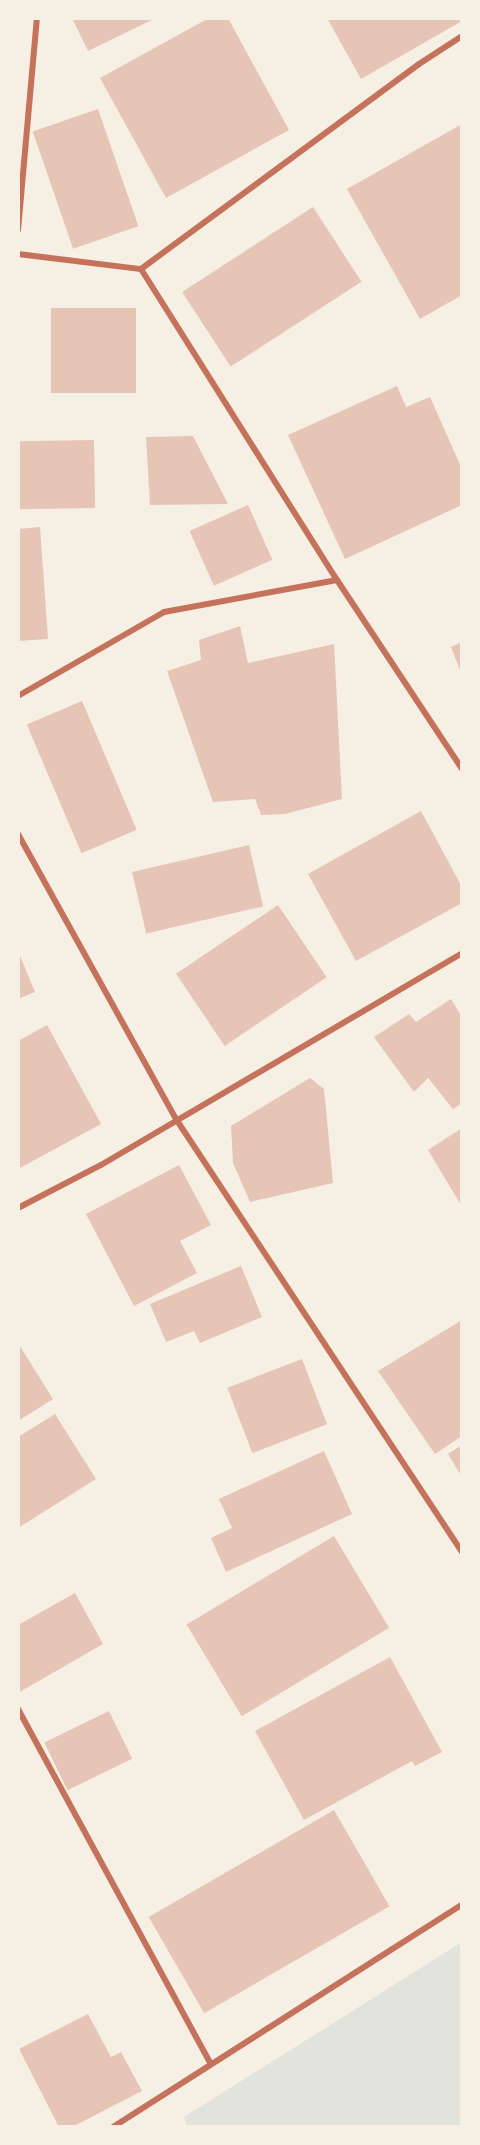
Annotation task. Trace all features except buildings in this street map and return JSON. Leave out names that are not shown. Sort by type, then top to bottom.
[{"type":"street","points":[[18,230],[37,18]]},
{"type":"street","points":[[18,254],[141,269],[419,64],[462,36]]},
{"type":"street","points":[[141,269],[337,580],[462,769]]},
{"type":"street","points":[[18,696],[164,612],[337,580]]},
{"type":"street","points":[[18,834],[177,1119],[462,1552]]},
{"type":"street","points":[[18,1208],[101,1165],[462,953]]},
{"type":"street","points":[[18,1709],[211,2064]]},
{"type":"street","points":[[113,2127],[462,1905]]},
{"type":"shaded area","points":[[462,1942],[462,2127],[187,2127],[184,2117]]}]
